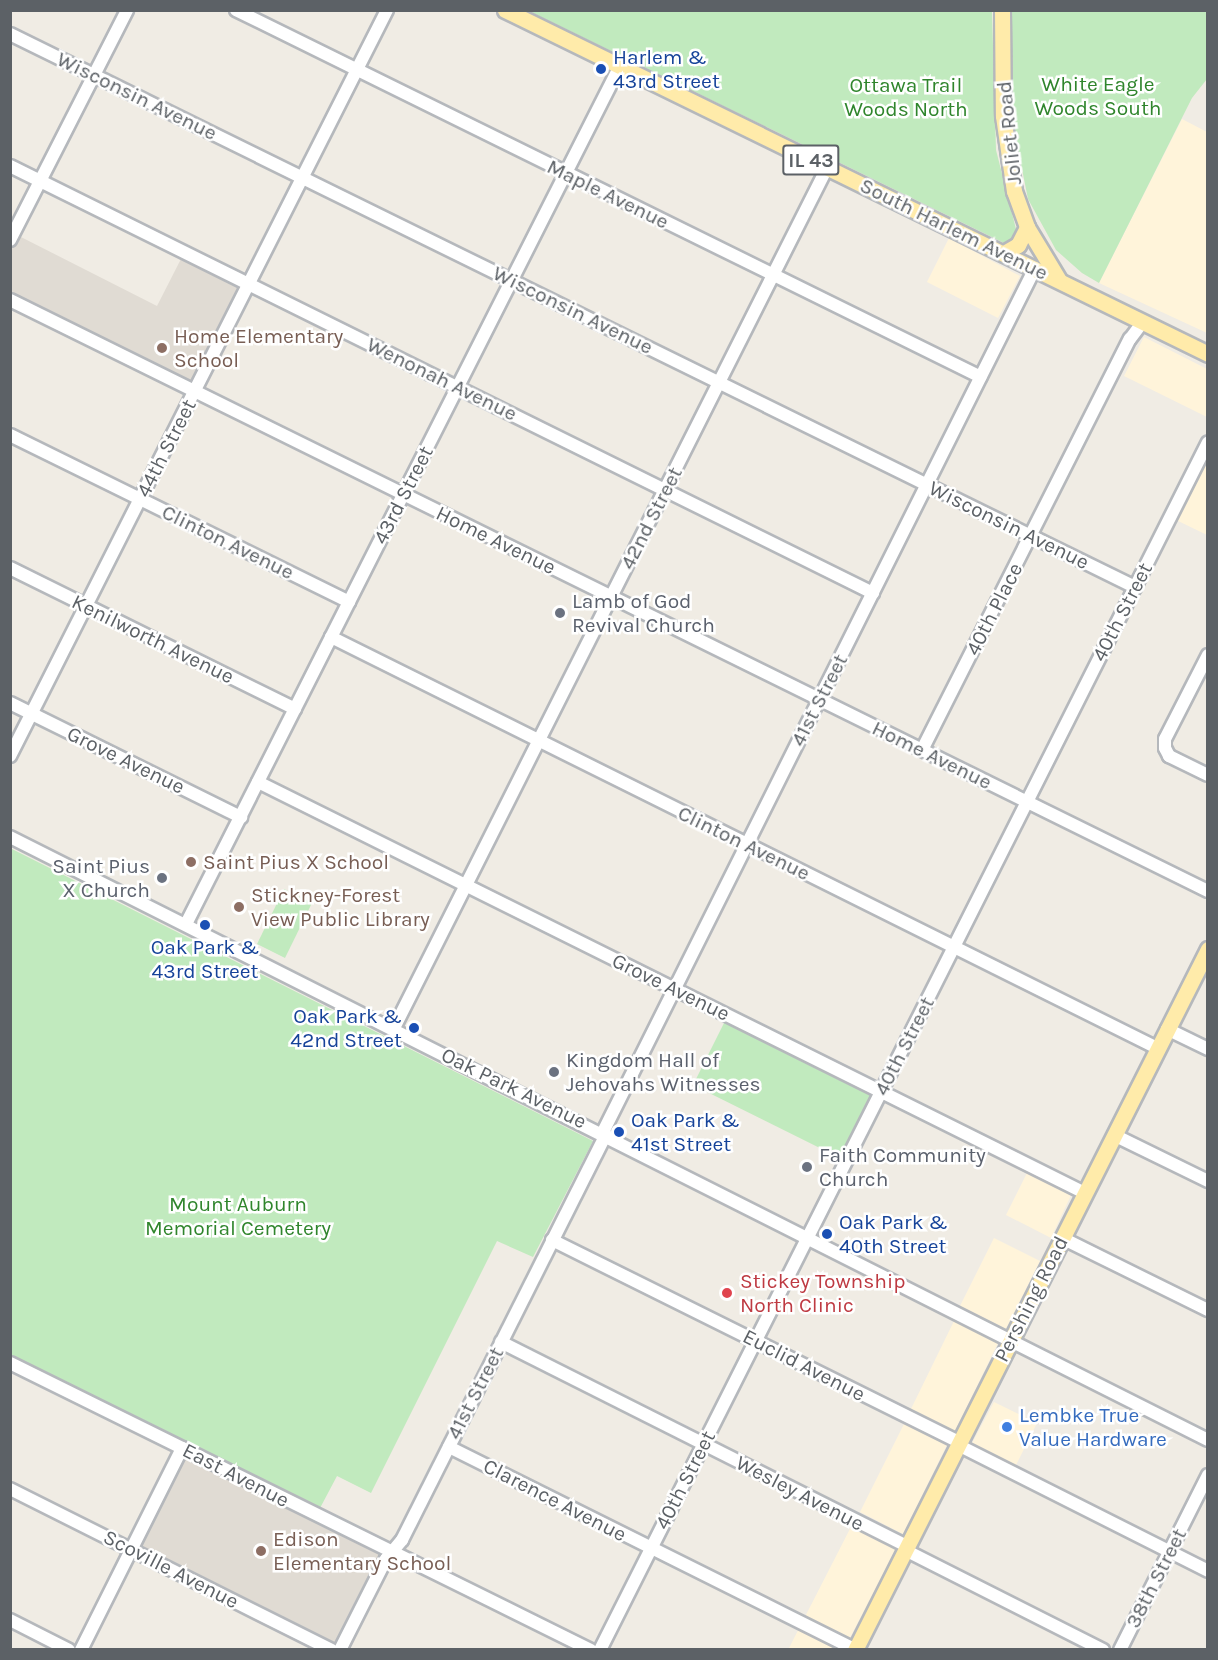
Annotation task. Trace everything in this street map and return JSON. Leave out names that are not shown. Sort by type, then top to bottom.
[{"type":"main road","name":"South Harlem Avenue","points":[[506,10],[1208,354]]},
{"type":"main road","name":"Joliet Road","points":[[1002,10],[1008,162],[1014,191],[1028,227],[1059,280]]},
{"type":"main road","points":[[1004,253],[1018,245],[1028,227]]},
{"type":"main road","name":"Pershing Road","points":[[855,1650],[1208,949]]},
{"type":"street","points":[[10,240],[127,10]]},
{"type":"street","name":"Maple Avenue","points":[[236,10],[981,377]]},
{"type":"street","name":"44th Street","points":[[10,756],[387,10]]},
{"type":"street","name":"Wisconsin Avenue","points":[[10,34],[1135,587]]},
{"type":"street","name":"43rd Street","points":[[186,924],[620,66]]},
{"type":"street","name":"Wenonah Avenue","points":[[10,166],[873,592]]},
{"type":"street","name":"42nd Street","points":[[394,1028],[827,168]]},
{"type":"street","name":"41st Street","points":[[340,1650],[449,1447],[674,989],[1035,268]]},
{"type":"street","name":"Home Avenue","points":[[10,300],[1208,891]]},
{"type":"street","name":"40th Place","points":[[922,750],[1139,320]]},
{"type":"street","name":"Clinton Avenue","points":[[10,435],[349,602]]},
{"type":"street","name":"40th Street","points":[[600,1650],[1208,442]]},
{"type":"street","name":"Kenilworth Avenue","points":[[10,568],[295,709]]},
{"type":"street","name":"Clinton Avenue","points":[[331,637],[1157,1048]]},
{"type":"street","points":[[1208,655],[1165,739],[1165,748],[1170,756],[1208,775]]},
{"type":"street","name":"Grove Avenue","points":[[10,703],[241,817]]},
{"type":"street","name":"Grove Avenue","points":[[258,782],[1085,1193]]},
{"type":"street","name":"Oak Park Avenue","points":[[10,837],[604,1133],[1208,1440]]},
{"type":"street","points":[[1167,1029],[1208,1049]]},
{"type":"street","points":[[1114,1135],[1208,1181]]},
{"type":"street","points":[[1062,1238],[1208,1310]]},
{"type":"street","name":"Euclid Avenue","points":[[552,1240],[755,1340],[1208,1571]]},
{"type":"street","name":"Wesley Avenue","points":[[501,1342],[1103,1650]]},
{"type":"street","name":"East Avenue","points":[[10,1363],[591,1650]]},
{"type":"street","name":"Clarence Avenue","points":[[449,1447],[855,1650]]},
{"type":"street","points":[[81,1650],[182,1448]]},
{"type":"street","name":"38th Street","points":[[1120,1650],[1208,1475]]},
{"type":"street","name":"Scoville Avenue","points":[[10,1489],[332,1650]]},
{"type":"street","points":[[10,1620],[69,1650]]},
{"type":"shaded area","points":[[1182,119],[1207,132],[1207,333],[1099,283]]},
{"type":"shaded area","name":"Home Elementary School","points":[[17,235],[157,306],[184,253],[247,284],[193,390],[11,299],[10,247]]},
{"type":"shaded area","points":[[949,238],[1020,276],[998,318],[927,282]]},
{"type":"shaded area","points":[[1144,337],[1207,369],[1207,417],[1124,376]]},
{"type":"shaded area","points":[[1207,446],[1207,535],[1172,518]]},
{"type":"shaded area","points":[[1030,1167],[1073,1191],[1051,1238],[1006,1215]]},
{"type":"shaded area","points":[[994,1238],[1040,1261],[1006,1329],[960,1306]]},
{"type":"shaded area","points":[[955,1319],[999,1341],[954,1433],[910,1411]]},
{"type":"shaded area","points":[[994,1402],[1037,1423],[1015,1467],[971,1445]]},
{"type":"shaded area","points":[[904,1424],[947,1445],[903,1534],[860,1512]]},
{"type":"shaded area","name":"Edison Elementary School","points":[[185,1455],[384,1554],[336,1647],[138,1548]]},
{"type":"shaded area","points":[[853,1523],[898,1546],[844,1649],[788,1650]]},
{"type":"green space","name":"Ottawa Trail Woods North","points":[[529,11],[992,11],[996,150],[1018,237],[1004,243]]},
{"type":"green space","name":"White Eagle Woods South","points":[[1011,11],[1207,11],[1207,79],[1192,98],[1099,283],[1082,273],[1056,250],[1028,199],[1014,129]]},
{"type":"green space","name":"Mount Auburn Memorial Cemetery","points":[[10,848],[593,1141],[533,1257],[497,1241],[371,1493],[337,1476],[319,1510],[11,1356]]},
{"type":"green space","points":[[284,889],[312,903],[285,958],[257,944]]},
{"type":"green space","points":[[727,1017],[877,1093],[844,1160],[693,1085]]},
{"type":"place","name":"Harlem & 43rd Street","points":[[601,69]]},
{"type":"place","name":"Home Elementary School","points":[[162,348]]},
{"type":"place","name":"Lamb of God Revival Church","points":[[560,613]]},
{"type":"place","name":"Saint Pius X School","points":[[191,862]]},
{"type":"place","name":"Saint Pius X Church","points":[[162,878]]},
{"type":"place","name":"Stickney-Forest View Public Library","points":[[239,907]]},
{"type":"place","name":"Oak Park & 43rd Street","points":[[205,925]]},
{"type":"place","name":"Oak Park & 42nd Street","points":[[414,1028]]},
{"type":"place","name":"Kingdom Hall of Jehovahs Witnesses","points":[[554,1072]]},
{"type":"place","name":"Oak Park & 41st Street","points":[[619,1132]]},
{"type":"place","name":"Faith Community Church","points":[[807,1167]]},
{"type":"place","name":"Oak Park & 40th Street","points":[[827,1234]]},
{"type":"place","name":"Stickey Township North Clinic","points":[[727,1293]]},
{"type":"place","name":"Lembke True Value Hardware","points":[[1007,1427]]},
{"type":"place","name":"Edison Elementary School","points":[[261,1551]]}]
